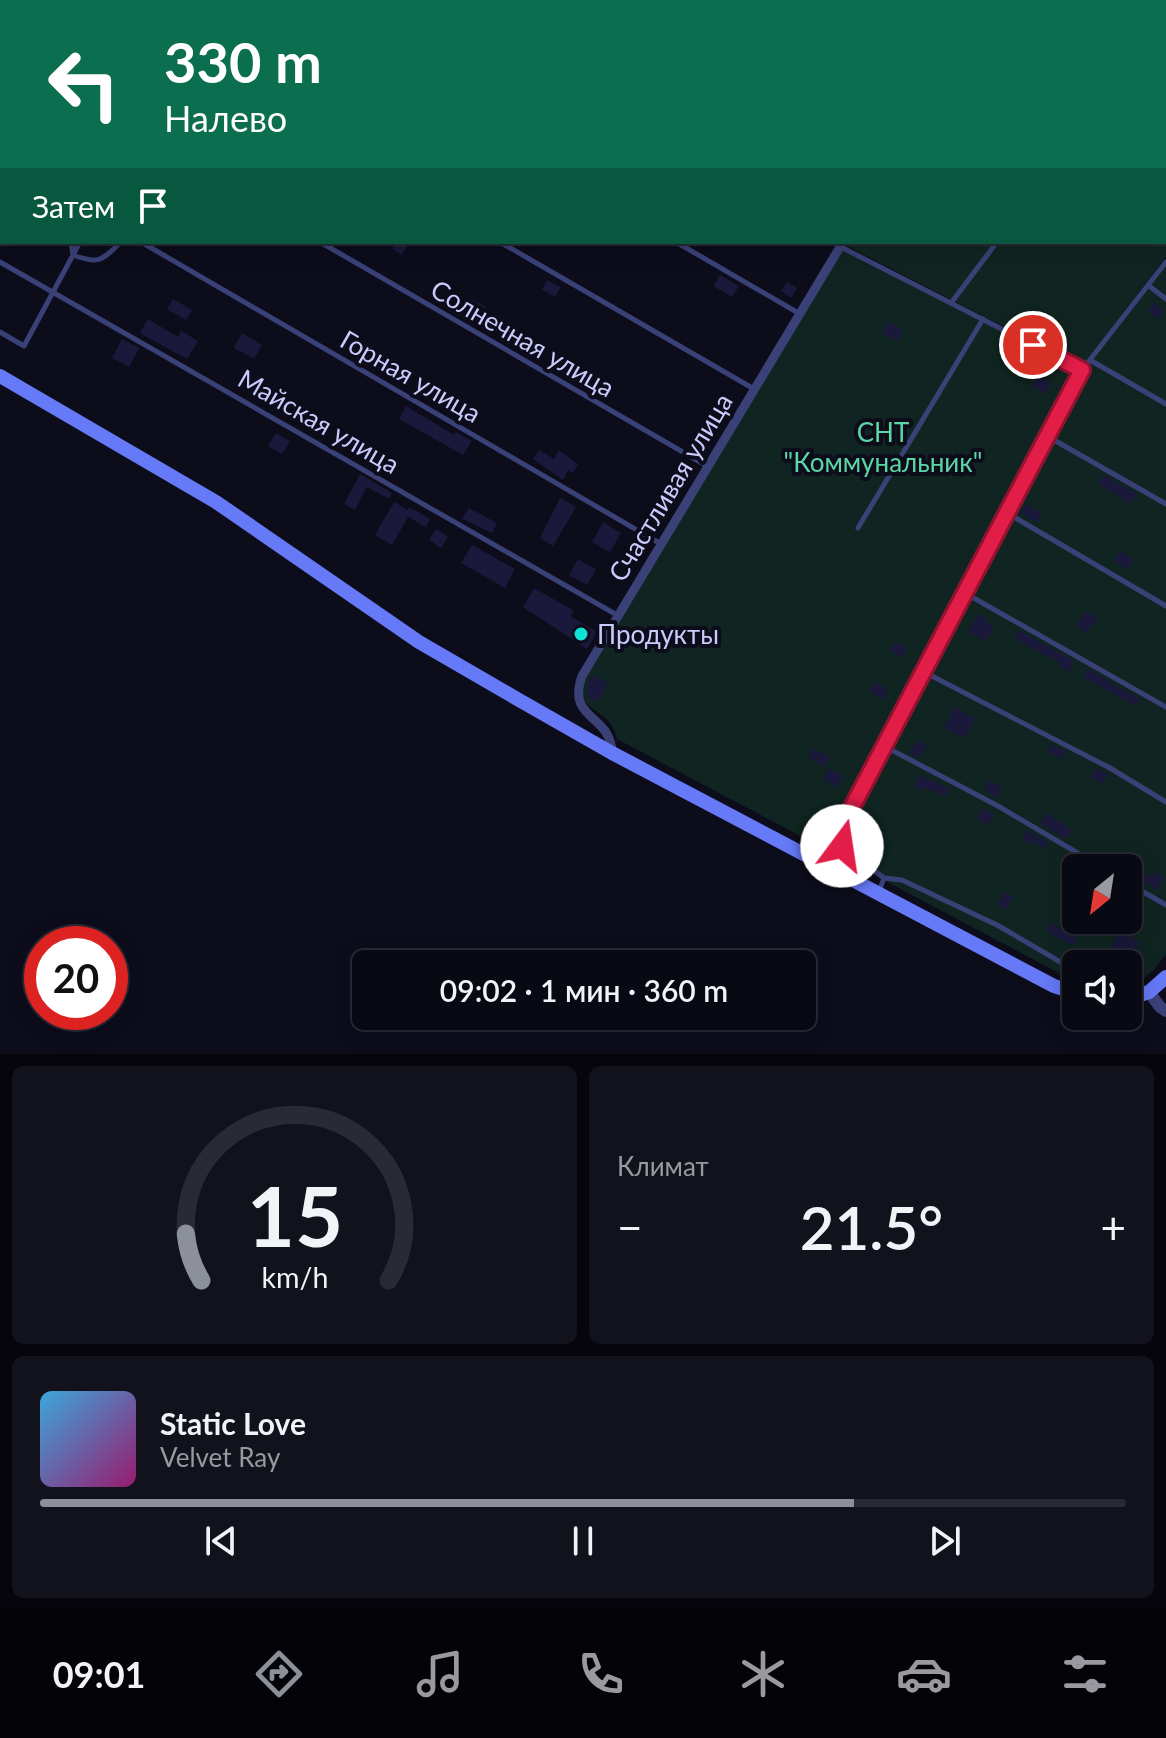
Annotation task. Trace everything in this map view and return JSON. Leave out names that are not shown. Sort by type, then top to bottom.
[{"type":"main road","points":[[0,376],[216,502],[419,642],[612,753],[1062,989]]},
{"type":"main road","points":[[1142,994],[1166,977]]},
{"type":"street","name":"Счастливая улица","points":[[612,753],[612,741],[607,732],[581,707],[576,691],[582,676],[842,244]]},
{"type":"street","points":[[1149,992],[1166,1011]]},
{"type":"lane","points":[[71,244],[73,255]]},
{"type":"lane","points":[[0,332],[24,346],[79,244]]},
{"type":"lane","points":[[73,255],[89,261],[104,259],[119,244]]},
{"type":"lane","name":"Горная улица","points":[[144,244],[661,544]]},
{"type":"lane","name":"Солнечная улица","points":[[323,244],[708,467]]},
{"type":"lane","points":[[503,244],[754,389]]},
{"type":"lane","points":[[679,244],[800,314]]},
{"type":"lane","points":[[842,244],[1082,370]]},
{"type":"lane","points":[[951,303],[995,244]]},
{"type":"lane","name":"Майская улица","points":[[0,262],[618,616]]},
{"type":"lane","points":[[1062,963],[997,925],[902,880],[884,878],[842,846],[842,829],[1082,370],[1166,262]]},
{"type":"lane","points":[[1149,286],[1166,299]]},
{"type":"lane","points":[[858,528],[983,319]]},
{"type":"lane","points":[[1090,360],[1166,404]]},
{"type":"lane","points":[[1047,436],[1166,504]]},
{"type":"lane","points":[[1007,513],[1166,606]]},
{"type":"lane","points":[[965,593],[1166,707]]},
{"type":"lane","points":[[924,672],[1110,768],[1166,802]]},
{"type":"lane","points":[[884,746],[998,806],[1079,854]]},
{"type":"lane","points":[[878,894],[884,878]]},
{"type":"lane","points":[[1142,891],[1166,905]]},
{"type":"green space","points":[[1166,244],[1166,257],[1082,367],[845,245]]},
{"type":"green space","name":"СНТ \"Коммунальник\"","points":[[840,246],[1082,370],[1166,262],[1166,954],[1142,979],[1142,950],[1062,950],[1062,975],[617,739],[606,718],[580,695],[586,676]]},
{"type":"building","points":[[395,244],[408,245],[402,255],[392,249]]},
{"type":"building","points":[[720,275],[739,286],[732,297],[713,286]]},
{"type":"building","points":[[547,280],[561,287],[555,297],[542,289]]},
{"type":"building","points":[[787,282],[797,288],[791,298],[781,291]]},
{"type":"building","points":[[470,298],[486,307],[475,326],[460,316]]},
{"type":"building","points":[[173,299],[192,310],[186,320],[167,309]]},
{"type":"building","points":[[1154,303],[1164,310],[1158,319],[1148,312]]},
{"type":"building","points":[[148,319],[178,337],[181,331],[198,341],[187,359],[140,333]]},
{"type":"building","points":[[888,322],[901,329],[897,341],[882,333]]},
{"type":"building","points":[[242,333],[262,345],[254,359],[234,348]]},
{"type":"building","points":[[122,339],[139,348],[129,367],[112,358]]},
{"type":"building","points":[[404,370],[414,376],[409,385],[399,380]]},
{"type":"building","points":[[1037,376],[1050,383],[1045,393],[1032,386]]},
{"type":"building","points":[[406,406],[454,435],[456,432],[472,441],[463,455],[399,419]]},
{"type":"building","points":[[276,433],[290,441],[282,454],[268,446]]},
{"type":"building","points":[[539,450],[554,459],[559,450],[578,464],[573,473],[568,470],[563,480],[533,459]]},
{"type":"building","points":[[360,474],[392,493],[389,499],[367,487],[355,510],[344,504]]},
{"type":"building","points":[[1104,475],[1137,494],[1131,504],[1098,484]]},
{"type":"building","points":[[560,498],[576,507],[553,546],[540,538]]},
{"type":"building","points":[[394,502],[430,519],[426,527],[408,517],[392,545],[375,535]]},
{"type":"building","points":[[1027,504],[1042,514],[1036,523],[1021,513]]},
{"type":"building","points":[[469,508],[497,523],[492,533],[462,519]]},
{"type":"building","points":[[603,522],[621,533],[610,552],[592,542]]},
{"type":"building","points":[[436,529],[448,537],[441,548],[429,540]]},
{"type":"building","points":[[472,545],[515,569],[505,588],[461,563]]},
{"type":"building","points":[[1120,551],[1133,560],[1128,570],[1114,561]]},
{"type":"building","points":[[578,559],[596,569],[587,585],[569,575]]},
{"type":"building","points":[[534,588],[574,611],[570,616],[597,632],[587,649],[523,607]]},
{"type":"building","points":[[1086,611],[1097,618],[1087,633],[1076,626]]},
{"type":"building","points":[[978,614],[988,619],[986,622],[994,627],[986,641],[968,632]]},
{"type":"building","points":[[1019,630],[1074,661],[1069,671],[1015,639]]},
{"type":"building","points":[[895,642],[907,648],[902,657],[890,651]]},
{"type":"building","points":[[1088,669],[1140,699],[1136,706],[1083,677]]},
{"type":"building","points":[[592,675],[608,683],[598,702],[587,696]]},
{"type":"building","points":[[875,682],[888,690],[884,699],[870,691]]},
{"type":"building","points":[[954,707],[975,718],[964,738],[944,728]]},
{"type":"building","points":[[917,740],[927,746],[919,758],[909,753]]},
{"type":"building","points":[[1051,744],[1066,751],[1062,759],[1047,752]]},
{"type":"building","points":[[813,748],[830,757],[825,767],[808,758]]},
{"type":"building","points":[[829,768],[843,776],[838,787],[823,779]]},
{"type":"building","points":[[1097,768],[1108,774],[1102,784],[1091,777]]},
{"type":"building","points":[[918,775],[950,788],[945,797],[924,787],[923,790],[914,786]]},
{"type":"building","points":[[989,780],[1002,787],[997,798],[984,790]]},
{"type":"building","points":[[982,809],[994,815],[988,825],[977,819]]},
{"type":"building","points":[[1046,813],[1072,830],[1067,839],[1040,824]]},
{"type":"building","points":[[1027,830],[1048,842],[1044,848],[1022,839]]},
{"type":"building","points":[[1142,871],[1152,877],[1155,872],[1164,877],[1157,890],[1142,881]]},
{"type":"building","points":[[1004,892],[1013,897],[1005,910],[997,905]]},
{"type":"building","points":[[1051,923],[1062,929],[1062,934],[1078,937],[1073,946],[1046,931]]},
{"type":"building","points":[[1118,934],[1127,934],[1140,943],[1135,950],[1109,949]]},
{"type":"place","name":"Продукты","points":[[581,634]]},
{"type":"route","points":[[842,846],[842,829],[849,813],[1082,370],[1033,345]]}]
